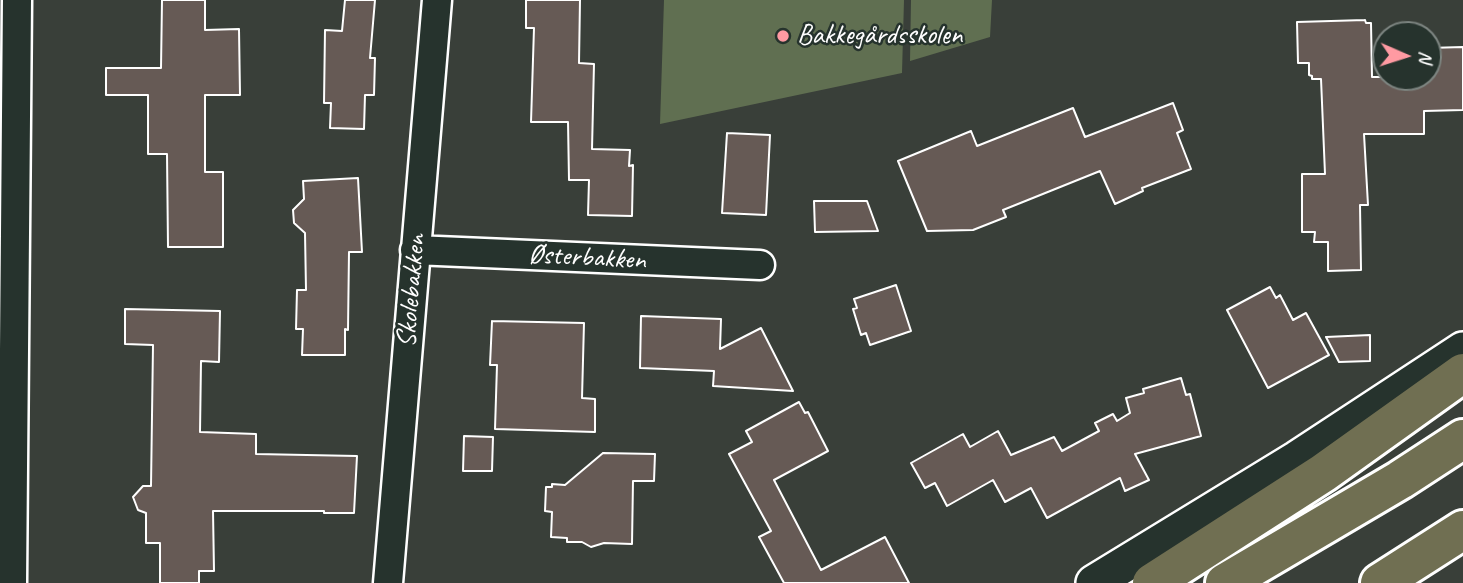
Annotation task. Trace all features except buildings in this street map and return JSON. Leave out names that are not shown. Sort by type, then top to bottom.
[{"type":"highway","points":[[1152,583],[1323,473],[1463,373]]},
{"type":"highway","points":[[1225,583],[1400,480],[1463,439]]},
{"type":"highway","points":[[1380,583],[1463,530]]},
{"type":"street","points":[[12,583],[17,0]]},
{"type":"street","name":"Skolebakken","points":[[388,583],[437,0]]},
{"type":"street","name":"Østerbakken","points":[[415,250],[760,265]]},
{"type":"street","points":[[1094,583],[1297,459],[1463,350]]},
{"type":"green space","name":"Bakkegårdsskolen","points":[[664,0],[904,0],[902,73],[660,124]]},
{"type":"green space","points":[[911,0],[992,0],[990,37],[910,61]]},
{"type":"place","name":"Bakkegårdsskolen","points":[[783,36]]}]
